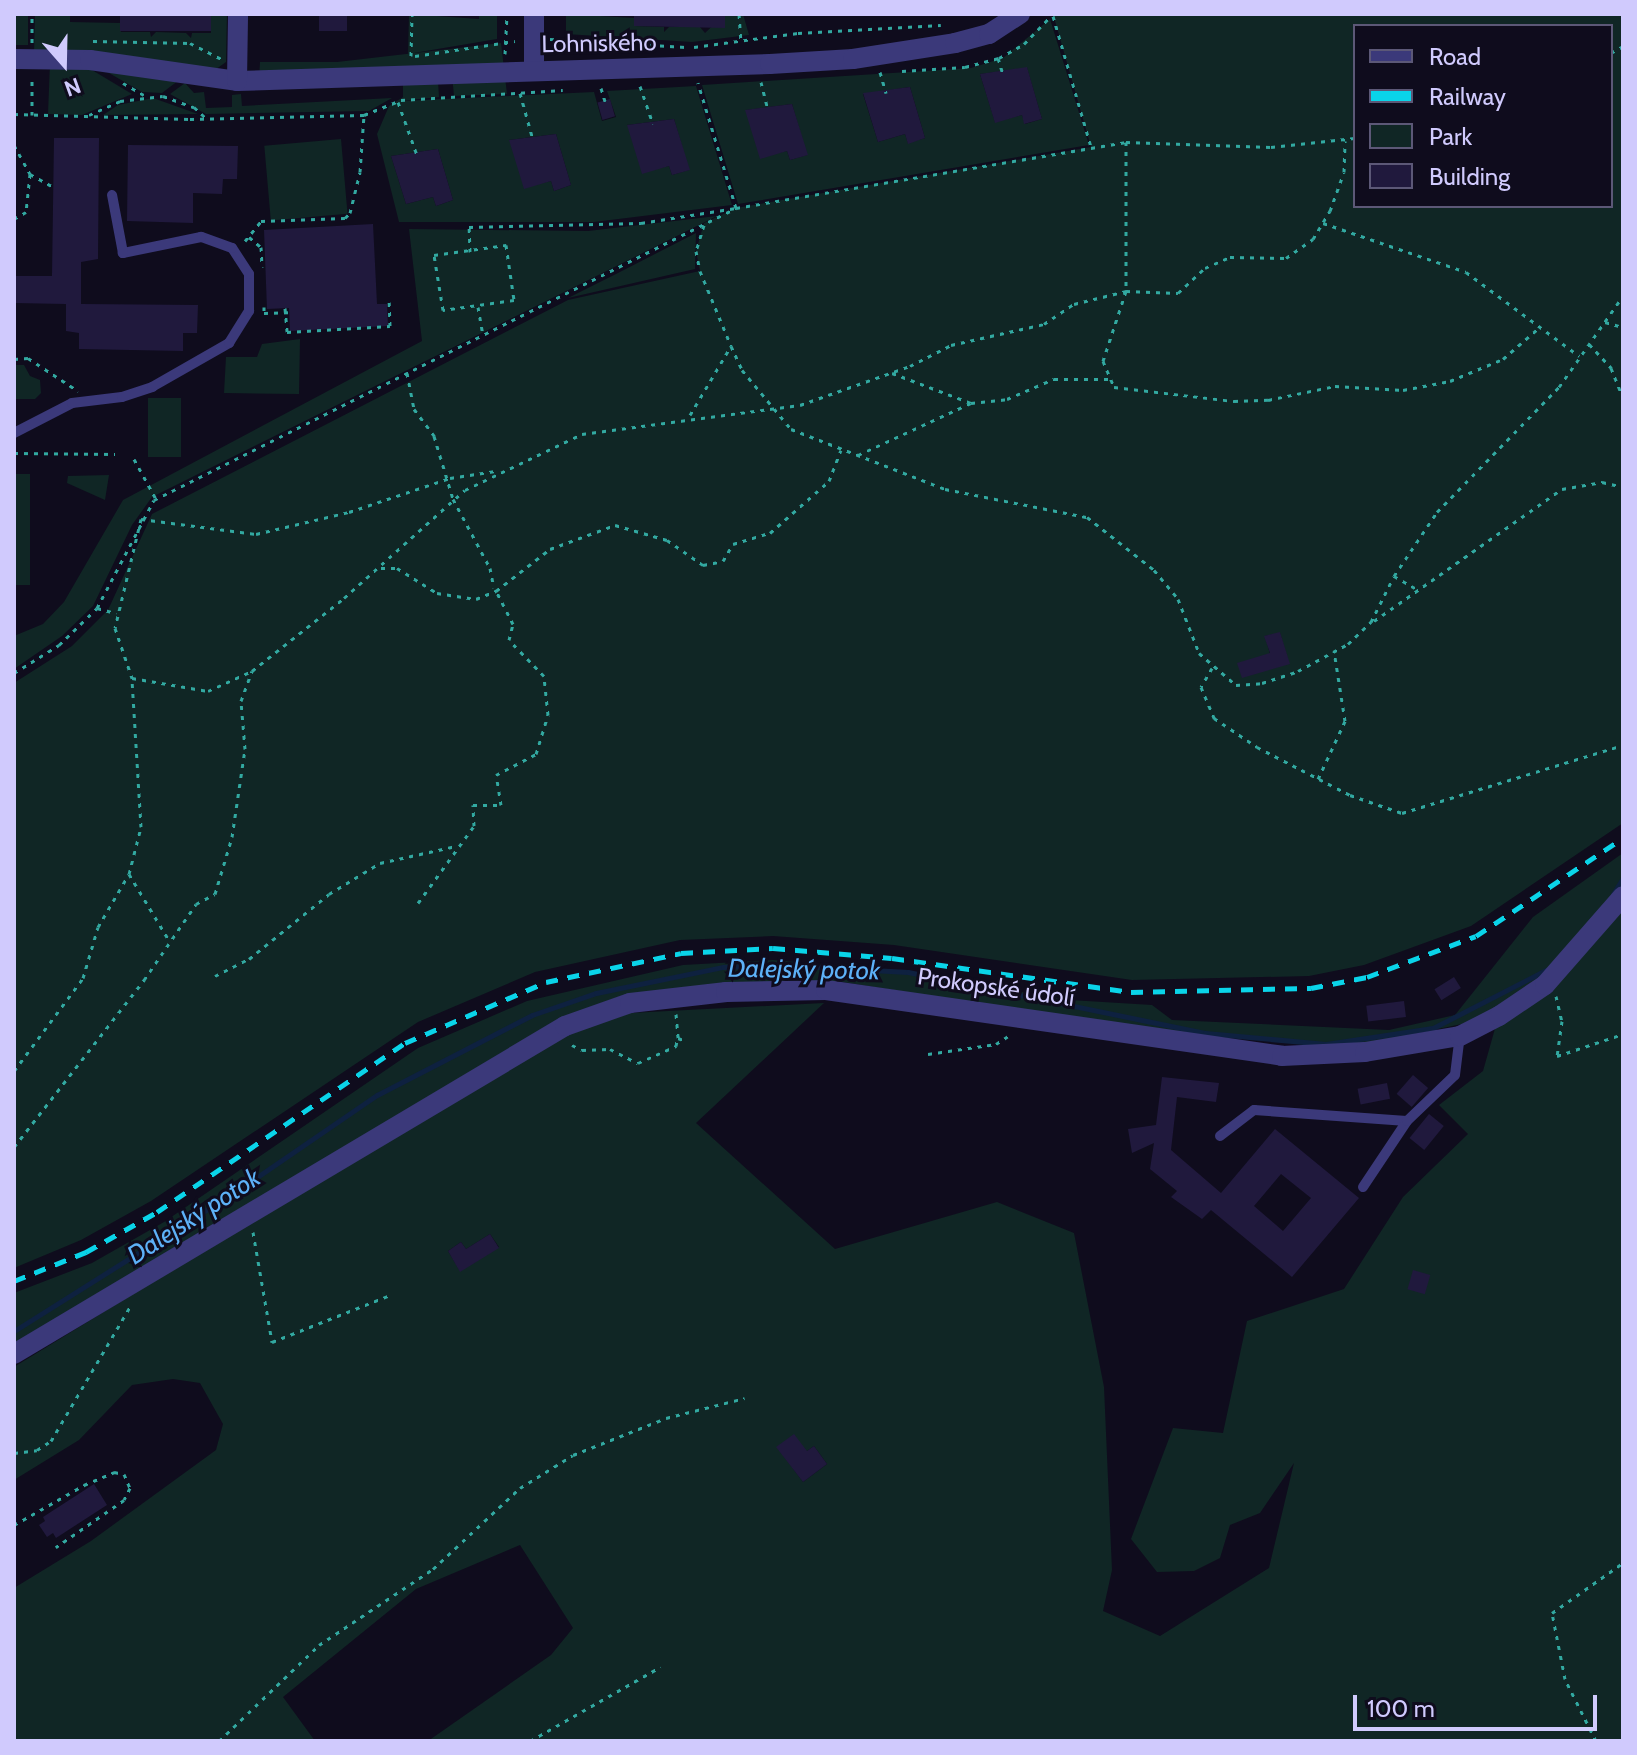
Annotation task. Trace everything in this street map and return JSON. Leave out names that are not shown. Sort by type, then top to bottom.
[{"type":"street","points":[[238,14],[238,72]]},
{"type":"street","points":[[534,14],[534,69]]},
{"type":"street","name":"Lohniského","points":[[14,59],[85,60],[238,72],[534,69],[853,59],[989,34],[1020,14]]},
{"type":"street","name":"Prokopské údolí","points":[[14,1354],[552,1034],[630,1003],[826,990],[1024,1016],[1282,1056],[1365,1052],[1460,1036],[1545,985],[1623,896]]},
{"type":"lane","points":[[14,433],[86,399],[140,392],[229,343],[248,313],[252,293],[249,274],[235,253],[201,237],[123,253],[112,195]]},
{"type":"lane","points":[[1363,1187],[1407,1121],[1455,1075],[1460,1036]]},
{"type":"lane","points":[[1220,1136],[1254,1110],[1407,1121]]},
{"type":"path","points":[[411,56],[412,14]]},
{"type":"path","points":[[507,14],[507,42]]},
{"type":"path","points":[[739,14],[741,41]]},
{"type":"path","points":[[913,14],[913,24]]},
{"type":"path","points":[[1053,15],[1091,147]]},
{"type":"path","points":[[396,58],[533,39],[691,47],[913,24],[952,26]]},
{"type":"path","points":[[85,60],[85,41],[190,43],[238,72]]},
{"type":"path","points":[[152,49],[153,42]]},
{"type":"path","points":[[998,58],[1003,74]]},
{"type":"path","points":[[880,72],[886,93]]},
{"type":"path","points":[[761,79],[768,110]]},
{"type":"path","points":[[698,83],[736,208]]},
{"type":"path","points":[[640,86],[653,124]]},
{"type":"path","points":[[601,88],[605,101]]},
{"type":"path","points":[[520,93],[533,140]]},
{"type":"path","points":[[86,117],[144,95],[177,99],[207,119]]},
{"type":"path","points":[[398,102],[417,155]]},
{"type":"path","points":[[14,114],[207,119],[366,114],[360,172],[350,213],[345,218],[261,221],[235,253]]},
{"type":"path","points":[[470,251],[469,227],[641,223],[1126,142],[1271,147],[1353,139]]},
{"type":"path","points":[[132,678],[208,691],[252,671],[377,570],[453,499],[498,471],[582,434],[690,416],[772,409],[835,396],[951,345],[1044,324],[1074,304],[1126,291],[1178,293],[1205,268],[1230,257],[1286,258],[1313,239],[1323,223],[1344,172],[1345,141]]},
{"type":"path","points":[[1126,142],[1126,291],[1103,361],[1114,387],[1234,401],[1268,400],[1335,386],[1403,390],[1450,381],[1503,359],[1540,327]]},
{"type":"path","points":[[14,145],[30,174],[53,187]]},
{"type":"path","points":[[14,219],[26,212],[30,174]]},
{"type":"path","points":[[14,673],[59,645],[97,608],[141,519],[156,499],[736,208]]},
{"type":"path","points":[[704,223],[696,251],[700,271],[731,346],[772,409],[791,429],[945,489],[1087,517],[1124,542],[1178,599],[1199,653],[1212,668],[1236,685],[1262,683],[1334,651],[1562,489],[1602,482],[1623,487]]},
{"type":"path","points":[[1323,223],[1466,272],[1580,356]]},
{"type":"path","points":[[249,237],[261,247],[262,273]]},
{"type":"path","points":[[506,245],[514,300],[478,304],[443,310],[434,255],[506,245]]},
{"type":"path","points":[[1371,622],[1394,576],[1437,512],[1559,387],[1623,296]]},
{"type":"path","points":[[263,299],[264,313],[286,310],[287,332],[390,326],[389,302]]},
{"type":"path","points":[[478,304],[483,335]]},
{"type":"path","points":[[1605,322],[1623,327]]},
{"type":"path","points":[[1589,344],[1611,368],[1623,397]]},
{"type":"path","points":[[690,416],[731,346]]},
{"type":"path","points":[[14,359],[28,358],[86,399]]},
{"type":"path","points":[[407,373],[414,409],[434,436],[450,478],[453,499],[490,568],[495,590],[513,624],[509,640],[544,676],[548,715],[536,754],[496,775],[501,805],[473,805],[474,826],[456,846],[418,903]]},
{"type":"path","points":[[892,373],[971,403]]},
{"type":"path","points":[[858,455],[971,403],[1007,399],[1054,379],[1111,379]]},
{"type":"path","points":[[377,570],[397,568],[437,593],[458,599],[495,590],[550,549],[615,525],[667,540],[703,565],[723,561],[733,544],[770,533],[829,481],[841,450]]},
{"type":"path","points":[[14,453],[115,454]]},
{"type":"path","points":[[134,459],[156,499]]},
{"type":"path","points":[[141,519],[256,534],[349,512],[450,478],[498,471]]},
{"type":"path","points":[[14,1071],[83,978],[98,927],[129,874],[141,827],[132,678],[115,628],[116,613],[141,519]]},
{"type":"path","points":[[1394,576],[1420,591]]},
{"type":"path","points":[[97,608],[116,613]]},
{"type":"path","points":[[1318,779],[1345,721],[1334,651]]},
{"type":"path","points":[[1212,668],[1201,687],[1214,718],[1318,779],[1370,805],[1402,813],[1623,745]]},
{"type":"path","points":[[14,1147],[196,904],[215,894],[232,837],[245,749],[241,701],[252,671]]},
{"type":"path","points":[[215,976],[249,959],[329,894],[380,863],[456,846]]},
{"type":"path","points":[[129,874],[170,942]]},
{"type":"path","points":[[1545,985],[1560,1002],[1557,1056],[1623,1034]]},
{"type":"path","points":[[552,1034],[582,1050],[610,1049],[638,1063],[676,1046],[675,998]]},
{"type":"path","points":[[928,1054],[996,1044],[1017,1030],[1024,1016]]},
{"type":"path","points":[[678,1035],[686,1041]]},
{"type":"path","points":[[250,1213],[272,1342],[390,1295]]},
{"type":"path","points":[[14,1453],[37,1450],[51,1441],[105,1341],[138,1294]]},
{"type":"path","points":[[219,1741],[319,1645],[433,1569],[520,1488],[573,1455],[639,1429],[745,1398]]},
{"type":"path","points":[[14,1525],[84,1485],[114,1472],[124,1474],[130,1488],[124,1500],[56,1547]]},
{"type":"path","points":[[1596,1741],[1565,1679],[1552,1613],[1623,1563]]},
{"type":"path","points":[[530,1741],[660,1667]]},
{"type":"green space","points":[[14,14],[28,14],[28,45],[14,45]]},
{"type":"green space","points":[[35,14],[70,14],[70,22],[120,23],[121,32],[150,32],[151,37],[156,32],[186,33],[191,38],[192,33],[211,33],[211,14],[227,14],[226,62],[212,72],[34,54]]},
{"type":"green space","points":[[409,14],[479,19],[479,14],[497,14],[497,39],[408,54]]},
{"type":"green space","points":[[566,14],[634,18],[635,26],[664,27],[664,32],[669,27],[700,27],[705,33],[725,14],[743,14],[749,35],[692,42],[566,34]]},
{"type":"green space","points":[[1053,14],[1623,14],[1623,823],[1471,926],[1364,965],[1309,976],[1132,980],[894,945],[773,936],[680,940],[535,972],[418,1022],[151,1201],[81,1240],[14,1268],[14,683],[72,646],[108,610],[152,514],[568,300],[700,271],[696,251],[704,223],[736,208],[1091,147]],"holes":[[[1280,633],[1289,663],[1274,668],[1265,636]]]},
{"type":"green space","points":[[1050,19],[1089,145],[738,204],[702,85],[971,68],[1003,58]],"holes":[[[1027,68],[1042,119],[1025,124],[1022,115],[995,122],[980,74]],[[910,87],[925,138],[908,143],[905,134],[878,142],[863,94]],[[792,104],[807,155],[790,160],[787,151],[778,153],[746,110]]]},
{"type":"green space","points":[[501,43],[507,94],[454,96],[452,75],[259,79],[260,62],[337,62]]},
{"type":"green space","points":[[50,63],[82,64],[132,94],[82,115],[48,114]]},
{"type":"green space","points":[[95,65],[183,77],[162,93],[142,92]]},
{"type":"green space","points":[[438,81],[439,97],[400,101],[594,92],[602,121],[616,117],[607,91],[696,86],[732,205],[594,222],[399,222],[377,134],[389,106],[403,97],[403,84]],"holes":[[[674,119],[689,170],[672,175],[669,166],[660,168],[627,125]],[[556,134],[571,185],[554,191],[551,181],[542,183],[509,140]],[[438,149],[453,200],[436,206],[433,197],[406,204],[391,156]]]},
{"type":"green space","points":[[185,83],[194,93],[204,92],[206,108],[232,107],[232,95],[241,94],[242,106],[392,98],[369,111],[206,114],[170,94]]},
{"type":"green space","points":[[153,98],[198,114],[103,115],[118,105]]},
{"type":"green space","points":[[341,139],[348,214],[271,220],[264,146]]},
{"type":"green space","points":[[717,216],[152,497],[132,525],[93,606],[62,636],[14,669],[14,636],[43,624],[64,602],[123,500],[422,341],[409,229],[588,231]]},
{"type":"green space","points":[[696,233],[695,269],[568,298],[616,274]]},
{"type":"green space","points":[[300,339],[299,394],[224,393],[226,357],[257,357],[262,344]]},
{"type":"green space","points":[[14,365],[24,365],[30,376],[40,380],[41,393],[35,399],[14,399]]},
{"type":"green space","points":[[148,398],[181,398],[181,457],[148,457]]},
{"type":"green space","points":[[14,474],[30,474],[30,585],[14,585]]},
{"type":"green space","points":[[109,475],[105,500],[67,483],[68,476]]},
{"type":"green space","points":[[1623,853],[1623,884],[1545,977],[1471,1022],[1359,1046],[1156,1031],[836,981],[724,987],[547,1027],[14,1345],[14,1293],[92,1263],[164,1222],[418,1048],[527,1001],[683,965],[773,960],[890,970],[1070,1000],[1152,1005],[1172,1020],[1389,1030],[1455,1015],[1533,917]]},
{"type":"green space","points":[[1623,910],[1623,1741],[428,1741],[551,1655],[573,1628],[520,1545],[416,1589],[283,1697],[315,1741],[14,1741],[14,1588],[91,1541],[216,1450],[223,1424],[200,1383],[173,1379],[132,1385],[79,1440],[14,1480],[14,1367],[391,1136],[575,1030],[630,1013],[824,1003],[696,1123],[835,1249],[997,1202],[1074,1233],[1104,1387],[1112,1570],[1103,1611],[1160,1636],[1269,1568],[1294,1463],[1260,1513],[1230,1525],[1220,1558],[1194,1571],[1157,1572],[1131,1539],[1173,1428],[1223,1433],[1247,1321],[1344,1289],[1403,1197],[1468,1134],[1439,1105],[1483,1071],[1496,1025],[1552,988]],"holes":[[[490,1234],[499,1247],[460,1271],[448,1251],[461,1242],[466,1249]],[[814,1446],[827,1464],[803,1482],[777,1447],[807,1451]]]},
{"type":"building","points":[[120,14],[211,14],[211,31],[120,31]]},
{"type":"building","points":[[319,14],[347,14],[347,31],[319,31]]},
{"type":"building","points":[[634,14],[725,14],[725,28],[634,26]]},
{"type":"building","points":[[1027,67],[1042,119],[1024,124],[1022,115],[995,123],[980,74]]},
{"type":"building","points":[[910,87],[925,138],[908,144],[905,134],[878,142],[863,93]]},
{"type":"building","points":[[610,99],[615,116],[602,120],[598,103]]},
{"type":"building","points":[[792,104],[808,155],[790,160],[787,151],[760,159],[745,110]]},
{"type":"building","points":[[674,119],[690,170],[672,175],[669,166],[642,174],[627,125]]},
{"type":"building","points":[[556,134],[571,185],[554,191],[551,181],[524,189],[509,140]]},
{"type":"building","points":[[54,138],[99,138],[98,259],[81,262],[81,304],[198,305],[197,333],[183,333],[183,351],[79,349],[79,333],[66,331],[66,304],[14,303],[14,276],[52,276]]},
{"type":"building","points":[[128,145],[238,146],[237,179],[223,179],[222,194],[193,193],[193,223],[127,221]]},
{"type":"building","points":[[438,149],[453,200],[436,206],[433,197],[406,204],[391,156]]},
{"type":"building","points":[[373,224],[377,304],[387,304],[388,326],[290,331],[289,308],[267,309],[264,230]]},
{"type":"building","points":[[1280,632],[1290,664],[1242,678],[1237,663],[1270,653],[1264,636]]},
{"type":"building","points":[[1454,977],[1461,988],[1441,1000],[1434,989]]},
{"type":"building","points":[[1404,1001],[1406,1017],[1368,1022],[1366,1006]]},
{"type":"building","points":[[1413,1075],[1428,1088],[1412,1107],[1397,1094]]},
{"type":"building","points":[[1162,1077],[1219,1083],[1216,1102],[1177,1097],[1171,1150],[1221,1193],[1275,1129],[1359,1198],[1292,1277],[1211,1210],[1202,1219],[1171,1197],[1177,1191],[1150,1169],[1154,1143],[1132,1153],[1128,1129],[1156,1125]],"holes":[[[1281,1174],[1311,1198],[1283,1231],[1254,1206]]]},
{"type":"building","points":[[1387,1083],[1390,1099],[1361,1104],[1358,1089]]},
{"type":"building","points":[[1429,1114],[1444,1126],[1424,1150],[1409,1138]]},
{"type":"building","points":[[490,1234],[499,1248],[460,1272],[448,1251],[461,1242],[466,1249]]},
{"type":"building","points":[[1413,1270],[1430,1275],[1425,1294],[1407,1289]]},
{"type":"building","points":[[794,1434],[807,1451],[814,1446],[827,1464],[803,1482],[776,1447]]},
{"type":"building","points":[[94,1484],[107,1505],[56,1538],[53,1533],[47,1537],[39,1525],[45,1521],[43,1517]]},
{"type":"waterway","name":"Dalejský potok","points":[[1613,894],[1623,878]]},
{"type":"waterway","name":"Dalejský potok","points":[[14,1331],[241,1188],[377,1095],[532,1015],[596,993],[723,967],[783,965],[908,972],[1205,1033],[1326,1044],[1433,1028],[1546,970]]},
{"type":"railway","points":[[14,1281],[86,1252],[157,1212],[405,1043],[546,982],[681,953],[773,948],[892,958],[1131,992],[1311,988],[1367,977],[1476,936],[1623,838]]}]
